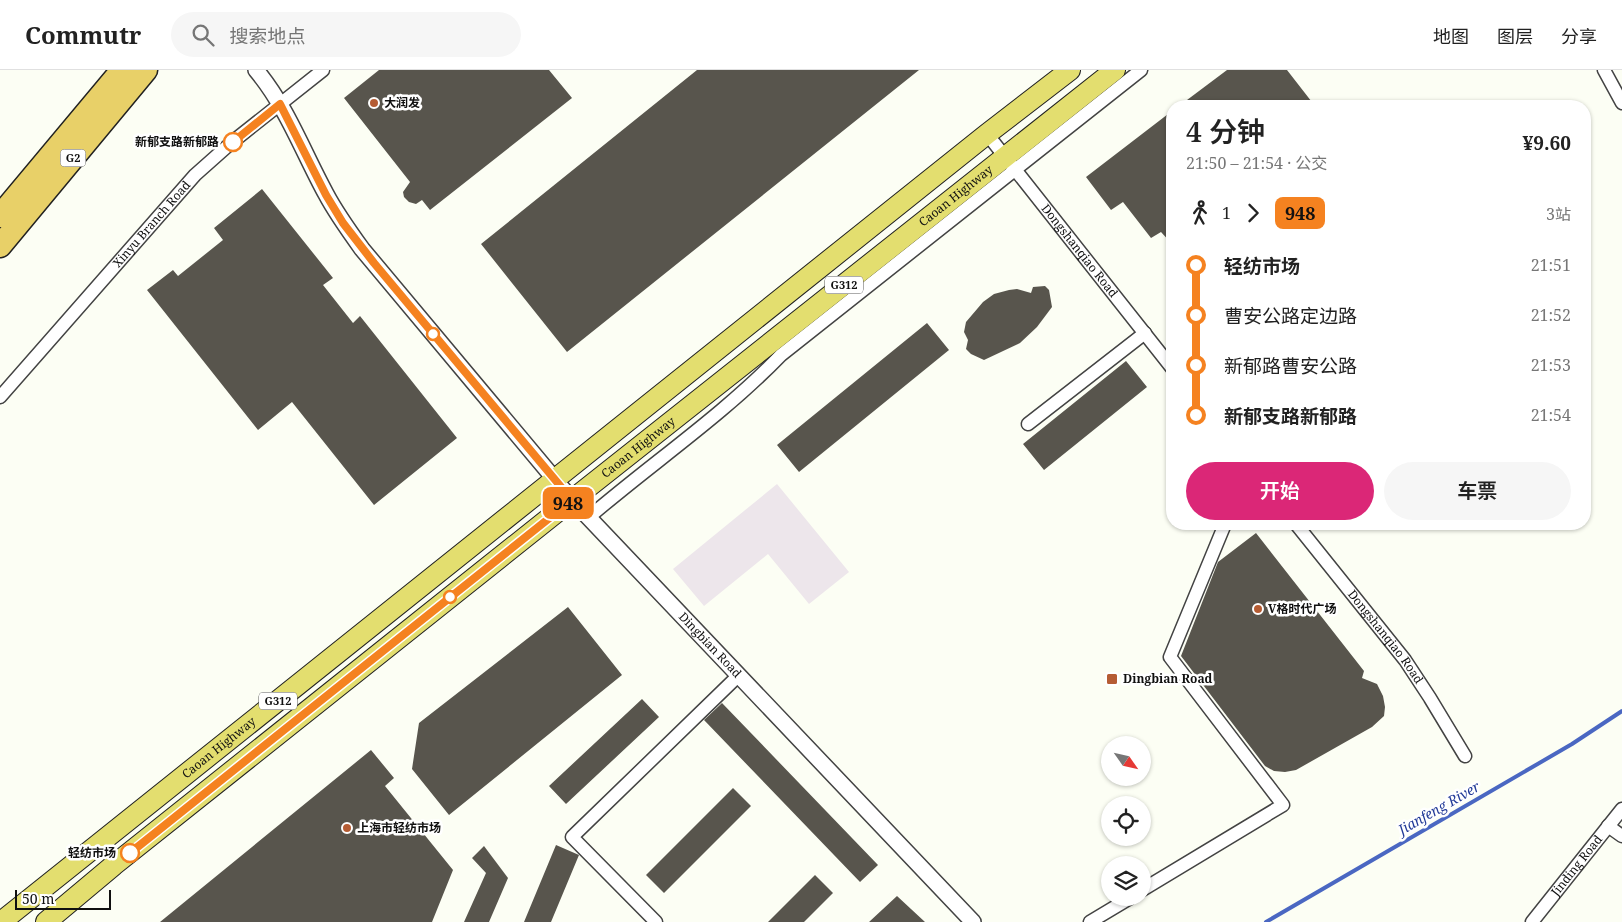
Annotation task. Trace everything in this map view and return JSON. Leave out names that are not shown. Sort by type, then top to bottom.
[{"type":"highway","name":"G2","points":[[0,216],[122,70]]},
{"type":"highway","name":"G2","points":[[0,246],[146,70]]},
{"type":"highway","name":"Caoan Highway","points":[[1,922],[987,134],[1070,70]]},
{"type":"highway","name":"Caoan Highway","points":[[46,922],[122,859],[572,500],[1011,164],[1115,70]]},
{"type":"street","name":"Dingbian Road","points":[[256,70],[280,104],[326,195],[343,223],[368,256],[555,481],[588,518],[973,922]]},
{"type":"street","name":"Xinyu Branch Road","points":[[0,397],[181,189],[210,160],[323,70]]},
{"type":"street","points":[[588,518],[617,493],[719,414],[753,385],[781,356],[1011,164],[1141,70]]},
{"type":"street","points":[[1604,70],[1622,103]]},
{"type":"street","name":"Dongshanqiao Road","points":[[987,134],[1166,360]]},
{"type":"street","points":[[1028,424],[1145,333]]},
{"type":"street","points":[[1151,885],[1284,805],[1170,657],[1223,530]]},
{"type":"street","name":"Dongshanqiao Road","points":[[1301,530],[1405,660],[1465,756]]},
{"type":"street","points":[[656,922],[572,838],[738,676]]},
{"type":"street","name":"Jinding Road","points":[[1532,922],[1622,809]]},
{"type":"street","points":[[1608,826],[1622,836]]},
{"type":"street","points":[[1090,922],[1117,906]]},
{"type":"shaded area","points":[[777,484],[849,572],[809,604],[768,554],[704,606],[673,569]]},
{"type":"building","points":[[379,70],[549,70],[572,98],[430,210],[422,200],[416,204],[409,202],[404,197],[403,192],[410,182],[344,98]]},
{"type":"building","points":[[697,70],[919,70],[567,352],[481,244]]},
{"type":"building","points":[[1227,70],[1287,70],[1310,100],[1187,100]]},
{"type":"building","points":[[1166,116],[1166,237],[1161,232],[1151,238],[1123,202],[1111,210],[1086,177]]},
{"type":"building","points":[[262,189],[333,278],[323,285],[353,323],[360,316],[457,438],[374,505],[292,402],[258,430],[147,290],[173,270],[178,276],[223,240],[214,228]]},
{"type":"building","points":[[1045,286],[1049,290],[1052,307],[1037,327],[1020,343],[984,360],[971,354],[966,349],[968,340],[964,332],[966,322],[983,302],[994,294],[1009,290],[1017,289],[1031,293],[1033,287]]},
{"type":"building","points":[[927,323],[949,350],[799,472],[777,445]]},
{"type":"building","points":[[1126,361],[1147,387],[1044,470],[1023,444]]},
{"type":"building","name":"V格时代广场","points":[[1256,533],[1364,671],[1362,678],[1377,684],[1383,696],[1385,707],[1384,716],[1372,727],[1296,770],[1285,772],[1274,771],[1265,766],[1181,656],[1218,562]]},
{"type":"building","points":[[568,607],[622,675],[449,815],[412,769],[419,723]]},
{"type":"building","points":[[642,699],[659,717],[566,804],[549,786]]},
{"type":"building","points":[[722,703],[878,865],[860,882],[704,720]]},
{"type":"building","name":"上海市轻纺市场","points":[[371,750],[394,778],[385,786],[453,870],[432,922],[160,922]]},
{"type":"building","points":[[733,788],[751,806],[664,893],[646,875]]},
{"type":"building","points":[[556,845],[579,855],[551,922],[524,922]]},
{"type":"building","points":[[484,846],[508,878],[489,922],[464,922],[486,873],[472,858]]},
{"type":"building","points":[[815,875],[833,893],[804,922],[768,922]]},
{"type":"building","points":[[897,896],[925,922],[869,922]]},
{"type":"waterway","name":"Jianfeng River","points":[[1266,922],[1572,744],[1622,711]]},
{"type":"bus line","name":"948","points":[[130,853],[572,500],[362,249],[326,195],[280,104],[233,142]]},
{"type":"place","name":"大润发","points":[[374,103]]},
{"type":"place","name":"新郁支路新郁路","points":[[233,142]]},
{"type":"place","name":"V格时代广场","points":[[1258,609]]},
{"type":"place","name":"Dingbian Road","points":[[1112,679]]},
{"type":"place","name":"上海市轻纺市场","points":[[347,828]]},
{"type":"place","name":"轻纺市场","points":[[130,853]]}]
